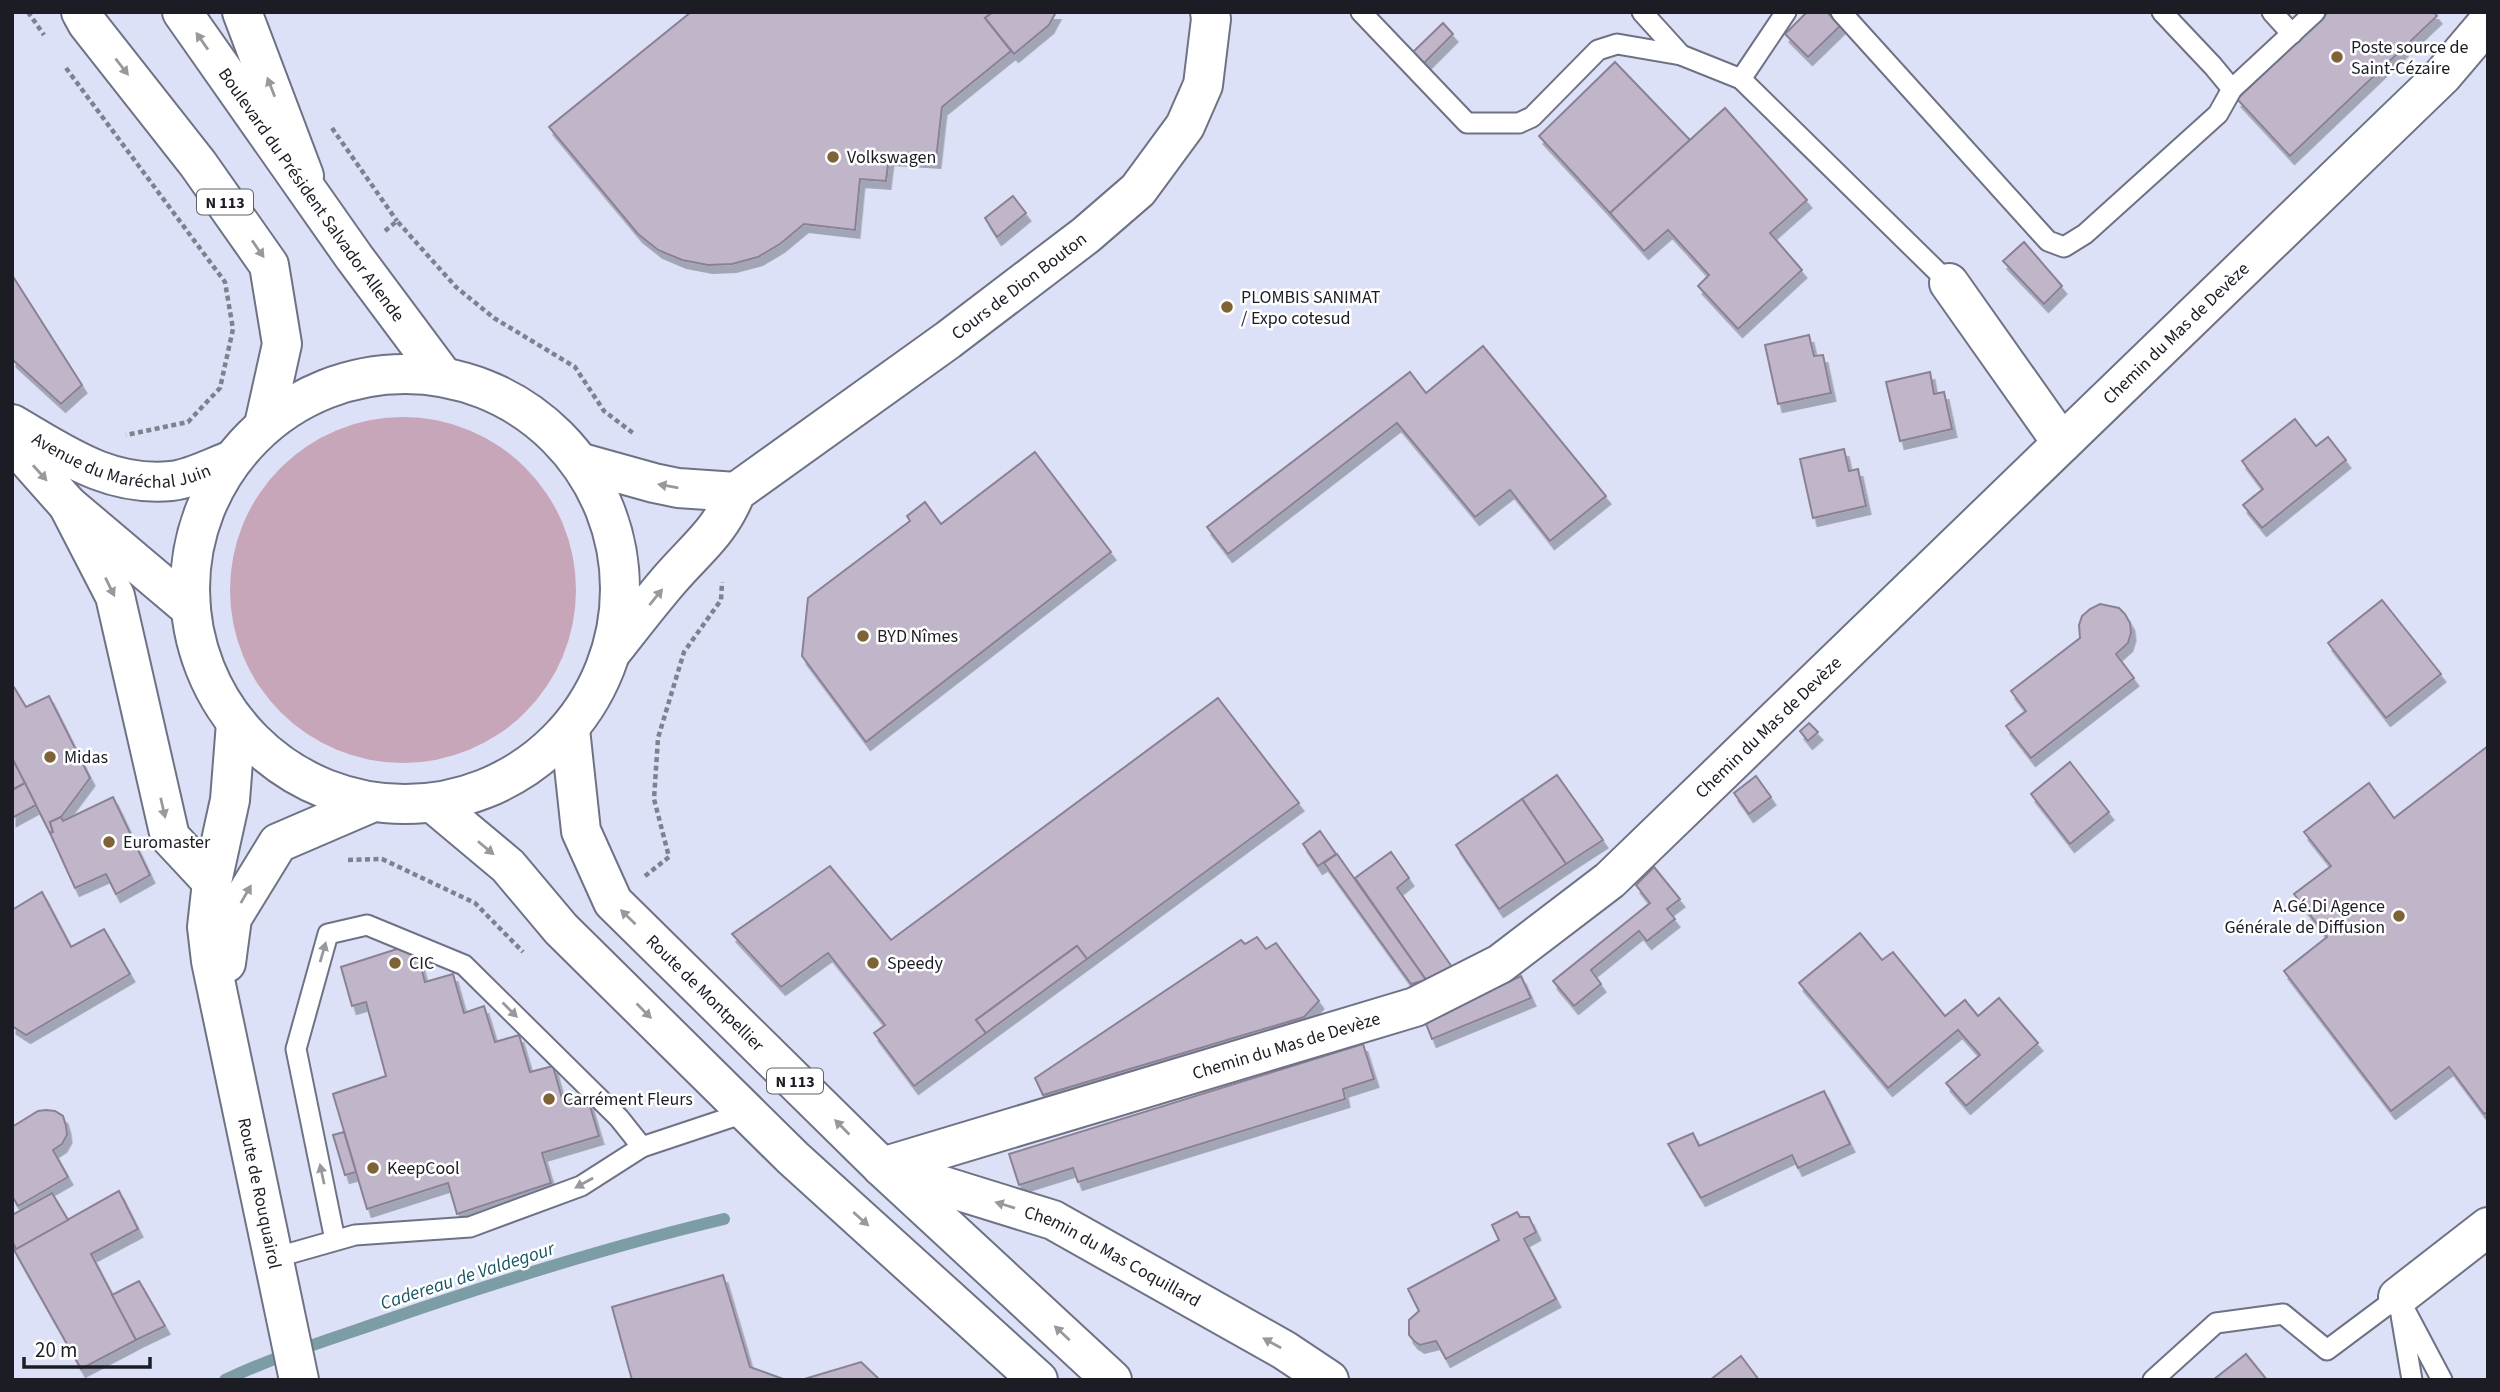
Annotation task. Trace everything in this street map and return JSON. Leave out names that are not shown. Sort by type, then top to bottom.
[{"type":"street","name":"N 113","points":[[81,12],[198,164],[269,265],[282,344],[264,425]]},
{"type":"street","name":"Boulevard du Président Salvador Allende","points":[[182,12],[442,375]]},
{"type":"street","points":[[242,12],[312,197]]},
{"type":"street","name":"Cours de Dion Bouton","points":[[613,650],[672,576],[701,548],[727,514],[736,492],[980,316],[1086,235],[1138,190],[1185,126],[1203,85],[1210,12]]},
{"type":"street","name":"Chemin du Mas de Devèze","points":[[882,1167],[1415,1007],[1500,964],[1610,880],[2442,75],[2488,22]]},
{"type":"street","points":[[1949,283],[2062,443]]},
{"type":"street","points":[[379,374],[442,375],[505,396],[558,436],[582,463],[609,515],[622,578],[613,650],[596,692],[570,729],[518,774],[478,793],[434,804],[371,803],[307,782],[259,748],[236,723],[217,694],[199,653],[191,609],[190,569],[198,530],[211,494],[232,460],[264,425],[317,391],[366,377],[379,374]]},
{"type":"street","name":"Avenue du Maréchal Juin","points":[[12,424],[92,470],[122,480],[172,481],[232,460]]},
{"type":"street","name":"Avenue du Maréchal Juin","points":[[12,442],[68,505],[191,609]]},
{"type":"street","points":[[582,463],[666,486],[736,492]]},
{"type":"street","points":[[68,505],[115,596],[170,837],[212,881]]},
{"type":"street","name":"Route de Rouquairol","points":[[236,723],[230,800],[212,881],[207,927],[220,1006],[299,1380]]},
{"type":"street","name":"Route de Montpellier","points":[[570,729],[581,831],[613,902],[882,1167],[1112,1380]]},
{"type":"street","name":"Route de Rouquairol","points":[[220,1006],[232,918],[278,843],[371,803]]},
{"type":"street","points":[[434,804],[508,866],[561,929],[793,1158],[1038,1380]]},
{"type":"street","name":"Chemin du Mas Coquillard","points":[[882,1167],[1053,1220],[1284,1350],[1329,1380]]},
{"type":"street","points":[[2398,1297],[2488,1227]]},
{"type":"lane","points":[[1361,12],[1467,123],[1519,123],[1532,117],[1598,50],[1618,44],[1681,55],[1741,79],[1949,283]]},
{"type":"lane","points":[[1642,12],[1681,55]]},
{"type":"lane","points":[[1741,79],[1786,12]]},
{"type":"lane","points":[[1840,12],[2048,241],[2064,247],[2085,234],[2218,114],[2232,89],[2315,12]]},
{"type":"lane","points":[[2162,12],[2232,89]]},
{"type":"lane","points":[[2272,12],[2292,34]]},
{"type":"lane","points":[[335,1240],[296,1049],[328,934],[367,925],[464,965],[619,1118],[642,1147]]},
{"type":"lane","points":[[274,1258],[355,1235],[470,1227],[581,1186],[642,1147],[747,1112]]},
{"type":"lane","points":[[2152,1380],[2216,1323],[2283,1314],[2327,1350],[2398,1297]]},
{"type":"lane","points":[[2398,1297],[2412,1380]]},
{"type":"lane","points":[[2398,1297],[2442,1380]]},
{"type":"path","points":[[28,12],[50,44]]},
{"type":"path","points":[[65,66],[225,282],[233,329],[220,388],[188,422],[116,437]]},
{"type":"path","points":[[376,239],[397,221],[466,295],[494,318],[575,367],[604,411],[637,437]]},
{"type":"path","points":[[642,878],[669,857],[654,799],[658,738],[684,652],[721,600],[723,584],[717,574]]},
{"type":"path","points":[[336,860],[383,859],[475,903],[529,958]]},
{"type":"shaded area","points":[[403,417],[437,421],[469,431],[499,447],[525,468],[546,494],[562,524],[572,556],[576,590],[572,624],[562,656],[546,686],[525,712],[499,733],[469,749],[437,759],[403,763],[369,759],[337,749],[307,733],[281,712],[260,686],[244,656],[234,624],[230,590],[234,556],[244,524],[260,494],[281,468],[307,447],[337,431],[369,421]]},
{"type":"building","points":[[691,12],[993,12],[985,18],[1011,51],[942,107],[936,160],[889,157],[886,181],[860,179],[855,230],[804,224],[780,244],[758,257],[732,264],[708,265],[682,260],[658,250],[638,234],[549,127]]},
{"type":"building","points":[[993,12],[1056,12],[1049,25],[1014,54],[985,18]]},
{"type":"building","points":[[1807,12],[1827,12],[1840,26],[1808,57],[1785,34]]},
{"type":"building","name":"Poste source de Saint-Cézaire","points":[[2328,12],[2434,12],[2437,16],[2290,156],[2237,99]]},
{"type":"building","points":[[1443,23],[1453,34],[1424,63],[1413,52]]},
{"type":"building","points":[[1615,62],[1690,140],[1610,213],[1539,136]]},
{"type":"building","points":[[1725,108],[1807,200],[1770,233],[1802,270],[1738,329],[1698,286],[1709,275],[1668,230],[1644,251],[1610,213]]},
{"type":"building","points":[[1013,196],[1026,213],[997,237],[985,218]]},
{"type":"building","points":[[2024,242],[2062,286],[2044,304],[2003,261]]},
{"type":"building","points":[[12,275],[82,385],[61,404],[12,359]]},
{"type":"building","points":[[1809,335],[1814,356],[1823,355],[1831,393],[1778,404],[1765,345]]},
{"type":"building","points":[[1483,346],[1606,496],[1550,541],[1510,490],[1475,517],[1397,423],[1228,554],[1207,527],[1410,372],[1426,393]]},
{"type":"building","points":[[1930,372],[1934,394],[1944,392],[1952,429],[1900,441],[1886,382]]},
{"type":"building","points":[[2295,419],[2316,446],[2328,437],[2346,460],[2262,528],[2243,505],[2263,489],[2242,461]]},
{"type":"building","points":[[1844,449],[1849,471],[1858,469],[1866,506],[1813,518],[1800,459]]},
{"type":"building","points":[[1035,452],[1111,552],[866,742],[802,656],[808,598],[910,521],[907,516],[925,502],[941,524]]},
{"type":"building","points":[[2382,600],[2441,674],[2386,718],[2328,643]]},
{"type":"building","points":[[2100,604],[2119,608],[2130,623],[2128,643],[2116,654],[2134,678],[2031,758],[2006,726],[2026,711],[2011,691],[2080,638],[2079,625],[2082,616]]},
{"type":"building","points":[[12,684],[26,707],[49,696],[90,778],[61,817],[50,822],[53,832],[50,833],[12,758]]},
{"type":"building","points":[[1218,698],[1299,803],[1087,959],[1077,946],[976,1020],[986,1033],[914,1086],[874,1033],[885,1025],[828,953],[781,987],[732,934],[830,866],[891,940]]},
{"type":"building","points":[[1809,723],[1818,732],[1808,741],[1800,731]]},
{"type":"building","name":"A.Gé.Di Agence Générale de Diffusion","points":[[2488,746],[2488,1112],[2484,1114],[2449,1067],[2391,1111],[2284,971],[2327,937],[2294,894],[2331,866],[2304,832],[2369,783],[2394,818]]},
{"type":"building","points":[[12,758],[25,783],[12,790]]},
{"type":"building","points":[[2070,762],[2109,812],[2070,844],[2031,794]]},
{"type":"building","points":[[1557,775],[1603,840],[1566,864],[1522,799]]},
{"type":"building","points":[[1756,776],[1771,797],[1749,814],[1734,793]]},
{"type":"building","points":[[25,783],[36,805],[12,818],[12,790]]},
{"type":"building","points":[[113,797],[150,875],[116,894],[106,874],[75,888],[50,833],[53,832],[50,822],[61,817],[63,821]]},
{"type":"building","points":[[1522,799],[1566,864],[1499,909],[1456,845]]},
{"type":"building","points":[[1320,831],[1336,854],[1318,866],[1303,844]]},
{"type":"building","points":[[1391,852],[1409,878],[1397,888],[1452,967],[1426,980],[1355,878]]},
{"type":"building","points":[[1337,854],[1426,980],[1411,984],[1324,863]]},
{"type":"building","points":[[1654,867],[1680,899],[1667,909],[1675,919],[1647,941],[1639,931],[1591,970],[1601,984],[1574,1006],[1553,981],[1650,903],[1636,885]]},
{"type":"building","points":[[42,892],[71,947],[104,929],[130,974],[26,1035],[12,1026],[12,910]]},
{"type":"building","points":[[1860,933],[1882,960],[1893,952],[1945,1016],[1965,1000],[1978,1016],[1999,998],[2038,1043],[1966,1106],[1946,1083],[1980,1055],[1958,1030],[1888,1088],[1799,983]]},
{"type":"building","points":[[1257,937],[1266,949],[1276,943],[1319,1001],[1304,1017],[1043,1095],[1035,1078],[1241,940],[1245,944]]},
{"type":"building","points":[[1077,946],[1087,959],[986,1033],[976,1020]]},
{"type":"building","points":[[403,947],[418,956],[425,982],[453,974],[464,1013],[484,1006],[495,1042],[519,1035],[530,1072],[553,1066],[563,1102],[587,1096],[599,1136],[542,1153],[551,1183],[457,1214],[448,1183],[367,1209],[333,1094],[386,1076],[366,1002],[352,1006],[341,967]]},
{"type":"building","points":[[1521,976],[1531,998],[1432,1039],[1425,1021]]},
{"type":"building","points":[[1363,1044],[1374,1079],[1343,1089],[1345,1099],[1078,1182],[1073,1168],[1019,1185],[1009,1154]]},
{"type":"building","points":[[1824,1091],[1850,1144],[1798,1168],[1792,1155],[1701,1198],[1668,1144],[1693,1133],[1699,1146]]},
{"type":"building","points":[[46,1110],[63,1116],[67,1135],[62,1144],[53,1150],[68,1177],[18,1206],[12,1196],[12,1127],[38,1111]]},
{"type":"building","points":[[344,1132],[356,1172],[345,1175],[333,1135]]},
{"type":"building","points":[[119,1191],[138,1229],[91,1254],[136,1340],[81,1369],[14,1250]]},
{"type":"building","points":[[52,1193],[68,1220],[16,1249],[12,1241],[12,1215]]},
{"type":"building","points":[[1517,1212],[1520,1217],[1529,1217],[1536,1232],[1524,1239],[1556,1299],[1446,1359],[1436,1341],[1420,1345],[1414,1341],[1409,1335],[1409,1320],[1419,1311],[1408,1289],[1499,1240],[1492,1225]]},
{"type":"building","points":[[723,1275],[750,1367],[786,1380],[632,1380],[612,1307]]},
{"type":"building","points":[[139,1281],[165,1326],[136,1340],[112,1295]]},
{"type":"building","points":[[2246,1354],[2267,1380],[2213,1380]]},
{"type":"building","points":[[1741,1356],[1759,1380],[1710,1380]]},
{"type":"building","points":[[861,1362],[880,1380],[801,1380]]},
{"type":"waterway","name":"Cadereau de Valdegour","points":[[225,1380],[306,1347],[472,1291],[597,1252],[724,1219]]},
{"type":"place","name":"Poste source de Saint-Cézaire","points":[[2337,57]]},
{"type":"place","name":"Volkswagen","points":[[833,157]]},
{"type":"place","name":"PLOMBIS SANIMAT / Expo cotesud","points":[[1227,307]]},
{"type":"place","name":"BYD Nîmes","points":[[863,636]]},
{"type":"place","name":"Midas","points":[[50,757]]},
{"type":"place","name":"Euromaster","points":[[109,842]]},
{"type":"place","name":"A.Gé.Di Agence Générale de Diffusion","points":[[2399,916]]},
{"type":"place","name":"CIC","points":[[395,963]]},
{"type":"place","name":"Speedy","points":[[873,963]]},
{"type":"place","name":"Carrément Fleurs","points":[[549,1099]]},
{"type":"place","name":"KeepCool","points":[[373,1168]]}]
